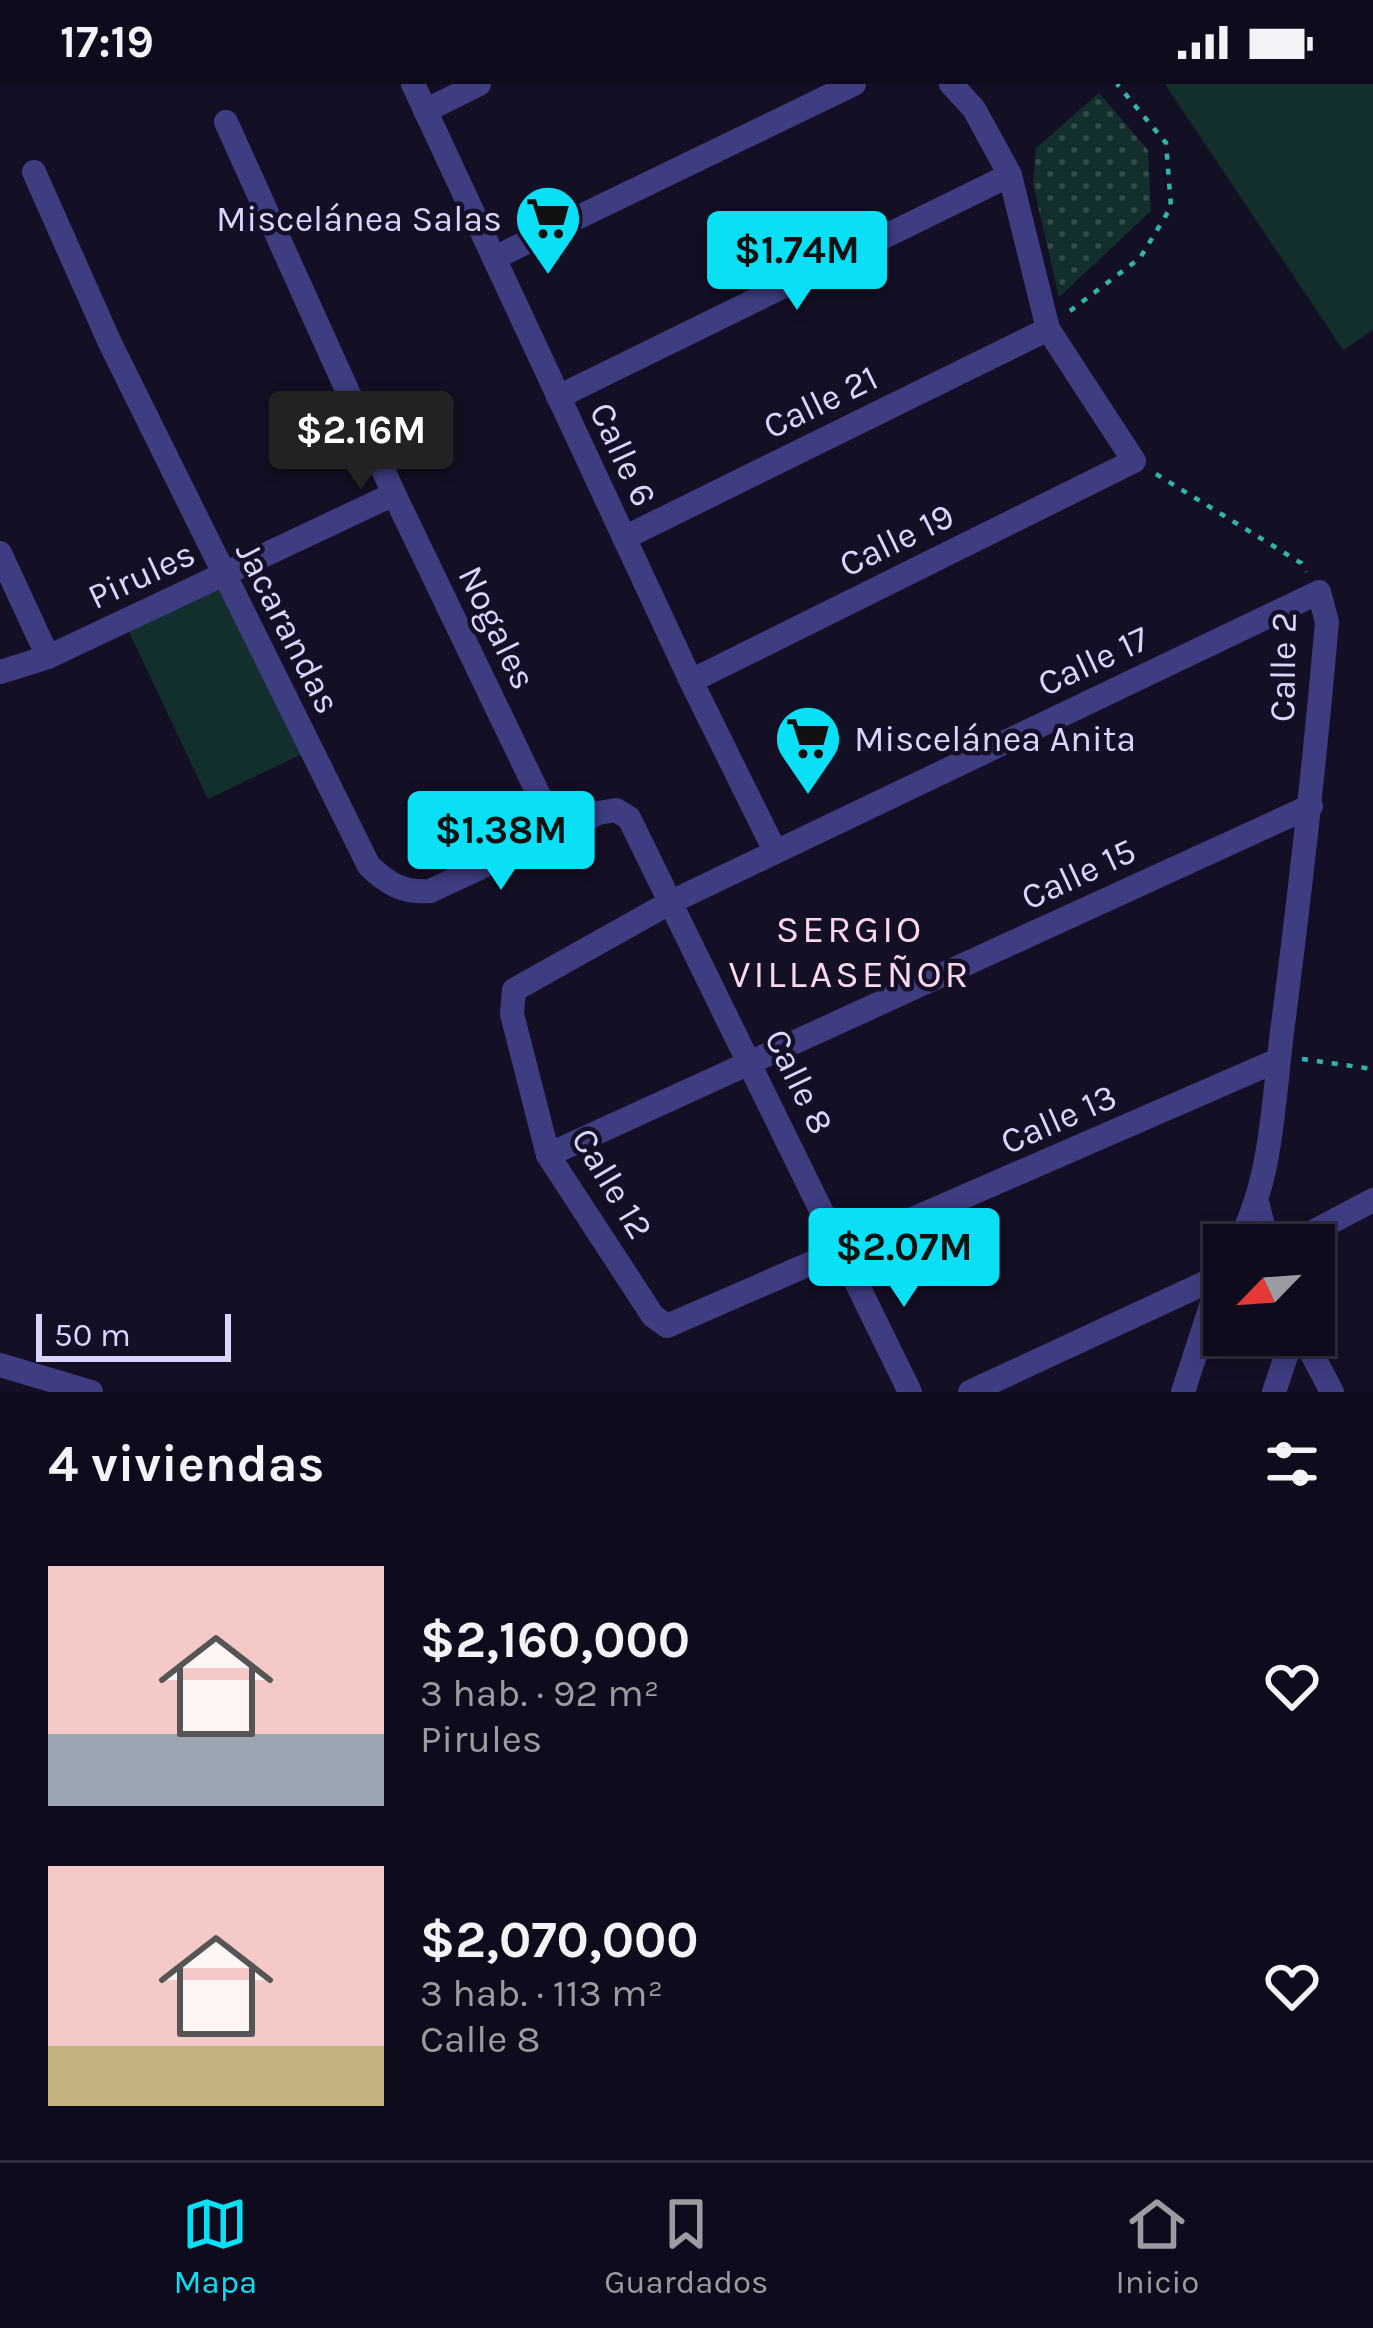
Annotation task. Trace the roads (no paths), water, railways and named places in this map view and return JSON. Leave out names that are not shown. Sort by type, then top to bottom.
[{"type":"street","name":"Calle 6","points":[[413,84],[691,681],[776,851]]},
{"type":"street","points":[[425,111],[479,84]]},
{"type":"street","points":[[494,258],[854,84]]},
{"type":"street","points":[[951,84],[974,109],[1010,176],[1048,329]]},
{"type":"street","name":"Nogales","points":[[226,122],[394,494],[558,835]]},
{"type":"street","name":"Jacarandas","points":[[34,172],[222,575],[369,866],[388,883],[411,892],[430,891],[616,810]]},
{"type":"street","points":[[558,397],[1010,176]]},
{"type":"street","name":"Calle 19","points":[[691,681],[1134,461],[1048,329]]},
{"type":"street","name":"Calle 21","points":[[624,538],[1048,329]]},
{"type":"street","name":"Pirules","points":[[0,672],[47,657],[394,494]]},
{"type":"street","points":[[0,553],[47,657]]},
{"type":"street","name":"Calle 2","points":[[1248,1224],[1258,1206],[1311,806],[1327,622],[1319,592]]},
{"type":"street","name":"Calle 17","points":[[514,990],[670,902],[1319,592]]},
{"type":"street","name":"Calle 15","points":[[548,1155],[1311,806]]},
{"type":"street","name":"Calle 8","points":[[616,810],[629,818],[910,1392]]},
{"type":"street","name":"Calle 12","points":[[514,990],[512,1015],[548,1155],[653,1316],[668,1326]]},
{"type":"street","name":"Calle 13","points":[[668,1326],[845,1253],[1278,1060]]},
{"type":"street","points":[[1328,1224],[1373,1200]]},
{"type":"street","points":[[1258,1206],[1263,1224]]},
{"type":"street","points":[[970,1392],[1203,1282]]},
{"type":"street","points":[[1183,1392],[1203,1331]]},
{"type":"street","points":[[1274,1392],[1289,1356]]},
{"type":"street","points":[[1311,1356],[1332,1392]]},
{"type":"street","points":[[0,1365],[20,1392]]},
{"type":"street","points":[[0,1365],[91,1392]]},
{"type":"place","name":"Miscelánea Salas","points":[[548,277]]},
{"type":"place","name":"Miscelánea Anita","points":[[808,797]]},
{"type":"district","name":"SERGIO VILLASEÑOR","points":[[850,950]]}]
